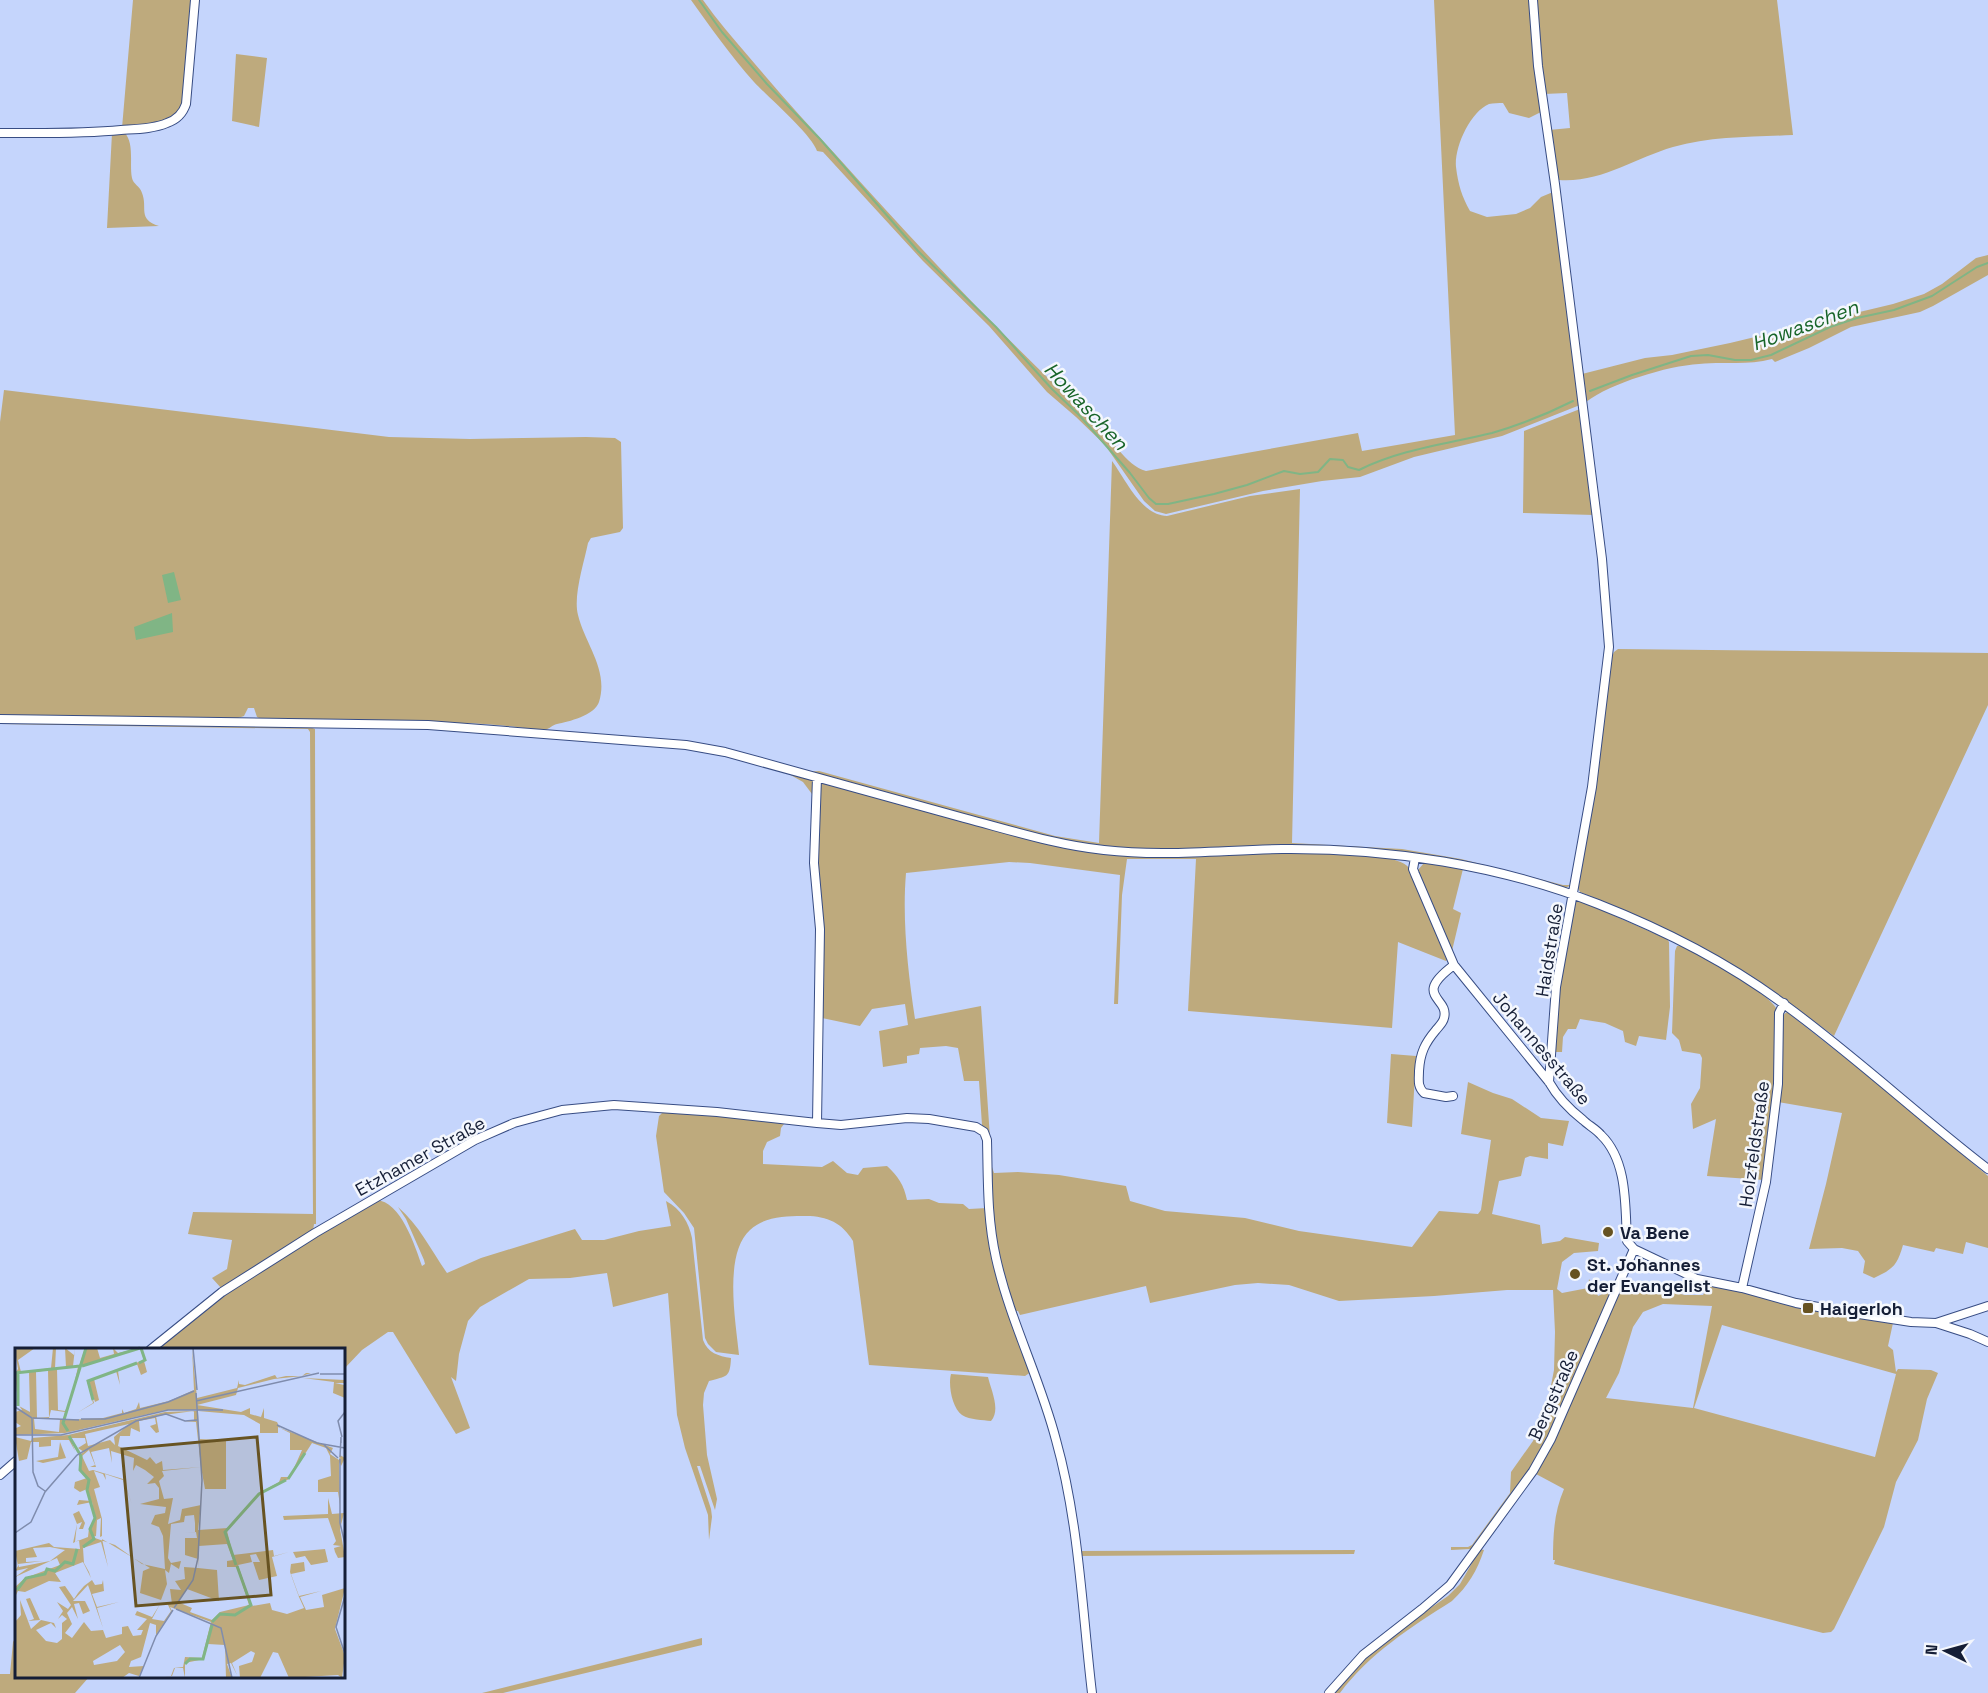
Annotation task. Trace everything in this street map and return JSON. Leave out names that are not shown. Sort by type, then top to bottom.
[{"type":"street","points":[[0,133],[95,133],[156,126],[174,120],[186,104],[195,0]]},
{"type":"street","name":"Haidstraße","points":[[1533,0],[1538,66],[1575,337],[1609,632],[1607,668],[1592,787],[1556,987],[1549,1082]]},
{"type":"street","points":[[0,719],[476,727],[686,745],[725,752],[1059,843],[1105,850],[1164,852],[1319,850],[1371,853],[1414,858],[1496,873],[1573,895],[1605,907],[1677,939],[1746,978],[1784,1003],[1988,1169]]},
{"type":"street","points":[[817,778],[814,864],[820,929],[817,1123]]},
{"type":"street","name":"Johannesstraße","points":[[1414,858],[1413,869],[1455,965],[1566,1106],[1601,1135],[1615,1156],[1622,1178],[1627,1241],[1634,1249]]},
{"type":"street","points":[[1453,1096],[1424,1093],[1418,1083],[1423,1048],[1444,1018],[1444,1011],[1434,995],[1434,988],[1440,977],[1455,965]]},
{"type":"street","name":"Holzfeldstraße","points":[[1742,1288],[1766,1182],[1778,1084],[1779,1013],[1784,1003]]},
{"type":"street","name":"Etzhamer Straße","points":[[152,1348],[222,1292],[315,1233],[475,1140],[514,1123],[562,1110],[614,1105],[717,1112],[841,1125],[907,1118],[929,1119],[976,1127],[984,1132],[987,1140],[988,1210],[996,1258],[1008,1301],[1040,1388],[1056,1440],[1068,1492],[1078,1554],[1092,1693]]},
{"type":"street","points":[[1634,1249],[1697,1279],[1742,1288],[1796,1303],[1936,1323],[1988,1342]]},
{"type":"street","name":"Bergstraße","points":[[1329,1693],[1363,1654],[1450,1585],[1533,1471],[1551,1439],[1634,1249]]},
{"type":"street","points":[[1936,1323],[1988,1306]]},
{"type":"street","points":[[0,1475],[15,1462]]},
{"type":"shaded area","points":[[133,0],[192,0],[182,109],[166,122],[122,128]]},
{"type":"shaded area","points":[[691,0],[703,0],[792,106],[930,258],[1027,358],[1101,428],[1125,457],[1146,471],[1358,433],[1362,451],[1455,435],[1434,0],[1531,0],[1541,112],[1529,118],[1509,113],[1503,103],[1489,104],[1482,108],[1465,131],[1458,150],[1456,167],[1461,190],[1470,211],[1487,217],[1516,214],[1530,208],[1541,197],[1553,192],[1580,405],[1502,436],[1414,457],[1360,477],[1263,491],[1166,514],[1155,511],[1144,501],[1105,445],[1047,392],[989,326],[923,261],[823,152],[817,151],[799,126],[754,82]]},
{"type":"shaded area","points":[[1535,0],[1777,0],[1793,135],[1688,143],[1604,174],[1574,180],[1557,179],[1549,130],[1570,128],[1567,93],[1544,94]]},
{"type":"shaded area","points":[[236,54],[267,58],[259,127],[232,121]]},
{"type":"shaded area","points":[[124,132],[131,148],[132,178],[144,198],[144,212],[148,220],[159,226],[107,228],[112,133]]},
{"type":"shaded area","points":[[1988,255],[1988,275],[1920,312],[1851,327],[1775,362],[1772,359],[1754,362],[1708,363],[1656,372],[1610,388],[1586,402],[1582,374],[1645,358],[1730,343],[1893,304],[1924,294],[1942,284],[1976,258]]},
{"type":"shaded area","points":[[4,390],[389,437],[615,438],[621,442],[623,528],[620,532],[591,538],[588,543],[577,599],[581,626],[599,668],[601,690],[599,702],[587,714],[544,730],[473,723],[261,719],[257,717],[254,708],[248,708],[244,716],[235,719],[0,716],[0,422]]},
{"type":"shaded area","points":[[1580,409],[1594,515],[1523,513],[1524,431]]},
{"type":"shaded area","points":[[1112,461],[1135,495],[1149,510],[1167,516],[1250,496],[1300,489],[1292,843],[1402,849],[1461,859],[1563,885],[1572,885],[1565,888],[1461,861],[1292,847],[1292,854],[1373,856],[1402,863],[1409,868],[1448,959],[1446,961],[1398,942],[1392,1028],[1188,1011],[1196,859],[1127,859],[1122,895],[1118,1004],[1114,1004],[1120,875],[1009,862],[906,873],[906,946],[915,1019],[981,1006],[994,1173],[1059,1175],[1126,1186],[1130,1201],[1165,1211],[1245,1218],[1299,1231],[1412,1247],[1439,1211],[1478,1214],[1481,1210],[1491,1140],[1461,1134],[1468,1082],[1512,1099],[1541,1118],[1569,1121],[1563,1146],[1548,1143],[1548,1159],[1530,1156],[1525,1158],[1521,1176],[1499,1181],[1492,1214],[1540,1225],[1542,1244],[1560,1241],[1565,1237],[1599,1243],[1598,1251],[1574,1253],[1562,1262],[1557,1289],[1562,1293],[1588,1288],[1589,1279],[1598,1296],[1616,1288],[1639,1292],[1658,1289],[1685,1295],[1703,1295],[1709,1284],[1893,1323],[1888,1346],[1893,1350],[1896,1372],[1898,1369],[1931,1370],[1938,1373],[1927,1399],[1918,1440],[1896,1482],[1884,1527],[1831,1632],[1823,1633],[1554,1564],[1555,1524],[1564,1489],[1536,1474],[1501,1511],[1471,1549],[1451,1550],[1451,1547],[1472,1545],[1510,1493],[1511,1472],[1533,1441],[1547,1406],[1554,1370],[1553,1290],[1507,1290],[1339,1301],[1289,1285],[1258,1283],[1235,1285],[1150,1303],[1146,1286],[1020,1315],[1018,1311],[1014,1311],[994,1244],[979,1081],[964,1081],[958,1048],[946,1046],[920,1048],[919,1054],[907,1056],[907,1063],[883,1067],[879,1031],[908,1025],[905,1004],[872,1009],[860,1026],[822,1018],[815,798],[803,782],[787,773],[819,771],[1055,836],[1099,843]],"holes":[[[1663,1304],[1712,1306],[1693,1408],[1606,1398],[1619,1373],[1633,1327],[1643,1312]],[[1722,1325],[1896,1374],[1875,1457],[1694,1408]]]},
{"type":"shaded area","points":[[174,572],[181,600],[168,603],[162,575]]},
{"type":"shaded area","points":[[172,613],[173,632],[136,640],[134,627]]},
{"type":"shaded area","points":[[1618,649],[1988,653],[1988,705],[1834,1036],[1768,987],[1723,959],[1652,923],[1580,892],[1578,888],[1593,803],[1612,656]]},
{"type":"shaded area","points":[[0,722],[307,726],[315,729],[316,1224],[314,1224],[313,1231],[222,1289],[212,1278],[227,1269],[232,1240],[188,1234],[193,1212],[313,1214],[310,732],[308,729],[0,724]]},
{"type":"shaded area","points":[[1424,863],[1463,869],[1453,909],[1461,913],[1451,955],[1417,871]]},
{"type":"shaded area","points":[[1581,901],[1667,939],[1669,942],[1670,1007],[1666,1040],[1639,1036],[1636,1046],[1625,1042],[1623,1031],[1605,1023],[1580,1019],[1576,1029],[1568,1029],[1563,1037],[1562,1052],[1553,1052],[1556,1000],[1572,910],[1576,902]]},
{"type":"shaded area","points":[[1682,945],[1748,985],[1776,1008],[1777,1078],[1764,1180],[1707,1176],[1716,1119],[1693,1129],[1691,1104],[1700,1088],[1702,1058],[1700,1054],[1682,1051],[1679,1040],[1672,1033],[1675,951],[1677,946]]},
{"type":"shaded area","points":[[1787,1012],[1877,1083],[1988,1176],[1988,1248],[1966,1242],[1963,1254],[1936,1248],[1934,1252],[1903,1245],[1899,1258],[1893,1266],[1874,1278],[1863,1273],[1865,1261],[1858,1251],[1842,1248],[1809,1249],[1842,1113],[1778,1102],[1780,1017]]},
{"type":"shaded area","points":[[1391,1054],[1416,1056],[1412,1127],[1387,1123]]},
{"type":"shaded area","points":[[669,1111],[787,1120],[781,1128],[780,1136],[767,1142],[763,1151],[763,1164],[822,1167],[833,1161],[847,1173],[858,1175],[863,1168],[887,1166],[900,1181],[907,1200],[929,1199],[939,1203],[963,1204],[969,1209],[987,1208],[989,1232],[1031,1372],[1025,1376],[869,1365],[853,1241],[838,1224],[825,1218],[810,1216],[788,1216],[762,1222],[750,1230],[742,1241],[736,1255],[733,1290],[739,1355],[716,1352],[705,1338],[694,1228],[684,1213],[664,1192],[656,1136],[659,1116]]},
{"type":"shaded area","points":[[376,1200],[385,1202],[400,1216],[422,1266],[425,1264],[424,1260],[406,1219],[398,1207],[419,1230],[447,1273],[481,1258],[575,1229],[582,1240],[604,1240],[671,1226],[666,1201],[680,1212],[689,1227],[692,1238],[703,1340],[714,1353],[731,1358],[728,1373],[724,1377],[709,1381],[704,1393],[707,1455],[717,1499],[715,1510],[700,1466],[697,1466],[711,1509],[709,1540],[708,1515],[685,1448],[677,1415],[668,1293],[613,1307],[607,1273],[570,1278],[529,1279],[480,1307],[468,1321],[459,1354],[456,1381],[451,1377],[470,1428],[456,1434],[393,1332],[388,1332],[362,1350],[345,1368],[345,1348],[155,1348],[180,1327],[248,1278]]},
{"type":"shaded area","points":[[951,1374],[988,1377],[995,1406],[991,1421],[976,1420],[959,1412],[952,1396]]},
{"type":"shaded area","points":[[1480,1549],[1484,1550],[1475,1571],[1463,1590],[1452,1601],[1377,1654],[1340,1693],[1333,1693],[1361,1662],[1413,1620],[1448,1596],[1460,1584]]},
{"type":"shaded area","points":[[1355,1550],[1354,1554],[1079,1556],[1078,1551]]},
{"type":"shaded area","points":[[702,1638],[702,1645],[503,1693],[482,1693]]},
{"type":"shaded area","points":[[15,1639],[15,1678],[88,1678],[75,1693],[0,1693],[0,1674],[10,1674]]},
{"type":"waterway","name":"Howaschen","points":[[699,0],[722,32],[767,84],[820,139],[918,251],[996,327],[1052,389],[1080,416],[1156,504],[1168,504],[1214,494],[1284,471],[1300,474],[1318,472],[1330,459],[1343,460],[1348,467],[1359,470],[1408,452],[1502,430],[1573,401]]},
{"type":"waterway","name":"Howaschen","points":[[1590,391],[1691,356],[1708,355],[1735,360],[1751,360],[1771,355],[1830,327],[1894,310],[1932,296],[1977,267],[1988,263]]},
{"type":"place","name":"Va Bene","points":[[1608,1232]]},
{"type":"place","name":"St. Johannes der Evangelist","points":[[1575,1274]]},
{"type":"place","name":"Haigerloh","points":[[1808,1308]]}]
